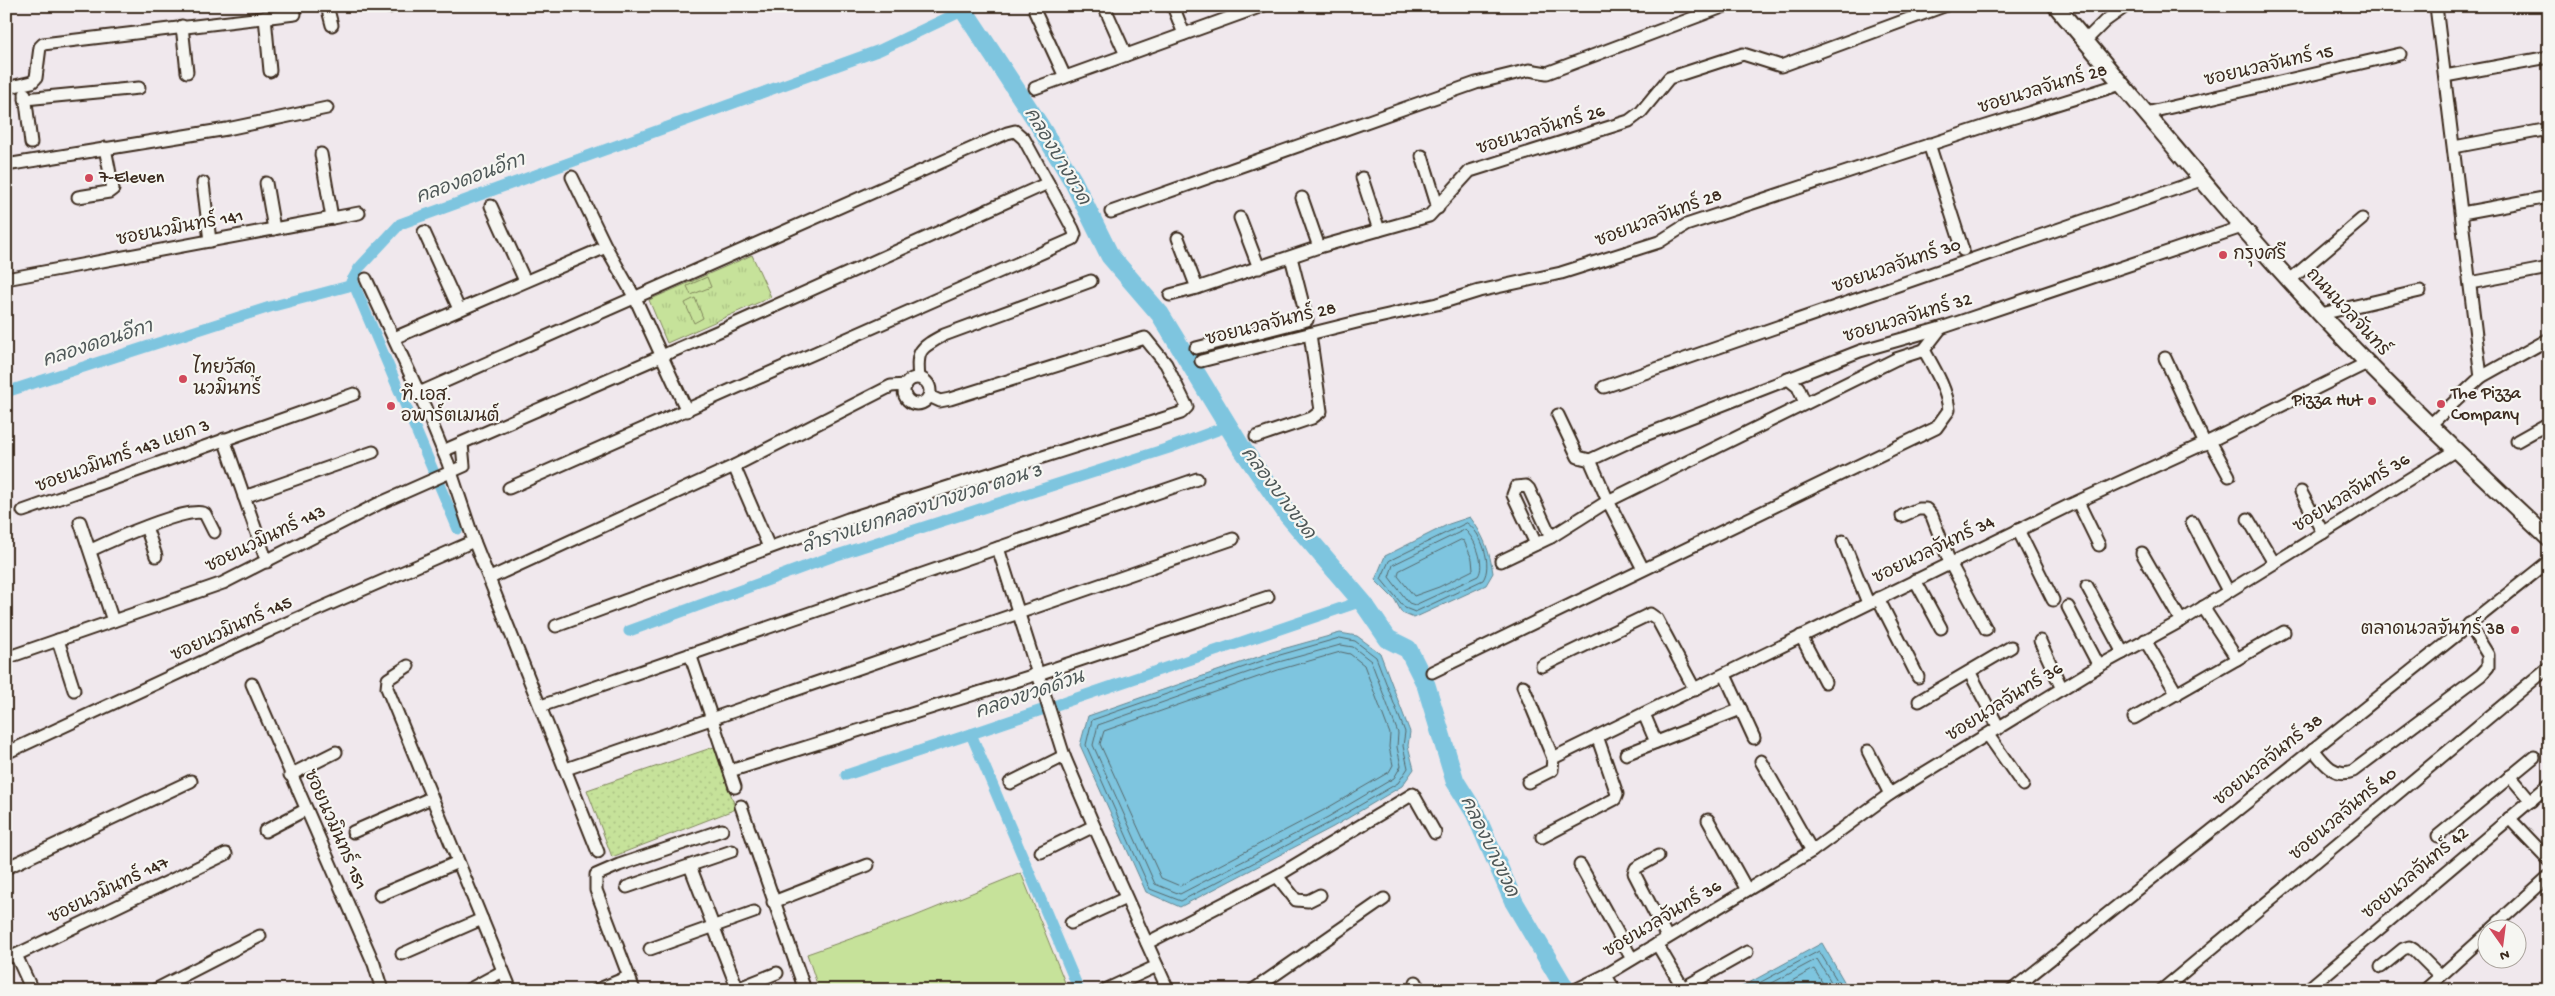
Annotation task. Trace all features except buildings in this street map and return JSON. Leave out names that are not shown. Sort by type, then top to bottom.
[{"type":"main road","name":"ถนนนวลจันทร์","points":[[2056,6],[2242,228],[2320,314],[2430,426],[2549,539]]},
{"type":"street","points":[[327,6],[332,25]]},
{"type":"street","points":[[1104,6],[1126,55]]},
{"type":"street","points":[[1173,6],[1184,34]]},
{"type":"street","points":[[1035,88],[1262,6]]},
{"type":"street","points":[[1111,212],[1476,83],[1529,70],[1547,73],[1725,6]]},
{"type":"street","name":"ซอยนวลจันทร์ 26","points":[[1170,295],[1197,288],[1320,247],[1430,216],[1470,171],[1629,121],[1641,112],[1669,78],[1743,54],[1781,66],[1944,6]]},
{"type":"street","points":[[2086,41],[2105,21],[2126,6]]},
{"type":"street","points":[[2439,7],[2481,377]]},
{"type":"street","points":[[1035,12],[1065,77]]},
{"type":"street","points":[[6,88],[23,84],[36,78],[40,47],[43,44],[295,14]]},
{"type":"street","points":[[265,17],[270,71]]},
{"type":"street","points":[[182,26],[187,72]]},
{"type":"street","name":"ซอยนวลจันทร์ 15","points":[[2146,113],[2400,54]]},
{"type":"street","points":[[2446,76],[2549,57]]},
{"type":"street","points":[[23,84],[31,143]]},
{"type":"street","name":"ซอยนวลจันทร์ 28","points":[[1201,361],[1569,270],[1659,242],[1686,225],[1929,144],[2121,84]]},
{"type":"street","points":[[25,99],[140,88]]},
{"type":"street","points":[[6,165],[227,129],[327,108]]},
{"type":"street","points":[[2454,147],[2549,129]]},
{"type":"street","points":[[419,393],[1008,133],[1015,132],[1024,139],[1073,229],[1075,234],[1073,239],[510,488]]},
{"type":"street","points":[[1929,144],[1963,250]]},
{"type":"street","points":[[78,197],[109,192],[113,189],[105,148]]},
{"type":"street","points":[[321,154],[332,218]]},
{"type":"street","points":[[1422,156],[1438,208]]},
{"type":"street","points":[[572,177],[663,355],[686,411]]},
{"type":"street","points":[[1362,178],[1380,230]]},
{"type":"street","name":"ซอยนวลจันทร์ 30","points":[[1604,386],[2201,180]]},
{"type":"street","points":[[203,183],[210,241]]},
{"type":"street","points":[[266,183],[274,228]]},
{"type":"street","points":[[443,451],[1048,183]]},
{"type":"street","points":[[2462,213],[2549,197]]},
{"type":"street","points":[[1302,198],[1320,247]]},
{"type":"street","points":[[492,206],[525,281]]},
{"type":"street","name":"ซอยนวมินทร์ 141","points":[[6,279],[359,213]]},
{"type":"street","points":[[1240,218],[1259,268]]},
{"type":"street","points":[[2290,280],[2362,219]]},
{"type":"street","name":"ซอยนวลจันทร์ 32","points":[[1590,460],[1635,439],[1860,351],[1941,328],[2242,228]]},
{"type":"street","points":[[424,232],[459,309]]},
{"type":"street","points":[[1178,238],[1197,288]]},
{"type":"street","points":[[394,338],[606,246]]},
{"type":"street","points":[[1196,348],[1307,320],[1291,257]]},
{"type":"street","points":[[2470,283],[2549,268]]},
{"type":"street","points":[[366,279],[419,393],[443,451],[474,541],[598,852]]},
{"type":"street","points":[[919,378],[917,358],[920,350],[929,343],[944,335],[1091,281]]},
{"type":"street","points":[[2320,314],[2420,291]]},
{"type":"street","points":[[1501,561],[1551,537],[1608,501],[1896,359],[1924,350],[1941,328]]},
{"type":"street","points":[[1256,437],[1312,418],[1321,411],[1310,334]]},
{"type":"street","points":[[556,626],[848,519],[1181,413],[1187,407],[1166,364],[1146,338],[950,399],[940,401],[928,396]]},
{"type":"street","points":[[2430,426],[2481,377],[2549,339]]},
{"type":"street","points":[[1432,672],[1936,428],[1949,410],[1938,375],[1924,350]]},
{"type":"street","points":[[2165,358],[2208,442],[2229,476]]},
{"type":"street","name":"ซอยนวลจันทร์ 34","points":[[1528,782],[1552,770],[1553,758],[1597,736],[1695,690],[1873,600],[2208,442],[2367,363]]},
{"type":"street","points":[[490,578],[734,466],[883,390],[899,384],[906,385],[919,378],[929,387],[928,396],[925,401],[914,403],[906,396],[906,385]]},
{"type":"street","points":[[1788,379],[1798,387],[1805,404]]},
{"type":"street","points":[[224,439],[354,394]]},
{"type":"street","points":[[1558,414],[1578,457],[1590,460],[1608,501],[1643,569]]},
{"type":"street","points":[[2517,441],[2549,423]]},
{"type":"street","name":"ซอยนวมินทร์ 143 แยก 3","points":[[23,511],[224,439],[267,562]]},
{"type":"street","points":[[451,471],[464,466],[462,444]]},
{"type":"street","name":"ซอยนวลจันทร์ 36","points":[[1574,990],[1606,975],[1812,851],[1890,794],[2099,666],[2203,607],[2456,450]]},
{"type":"street","points":[[244,497],[373,452]]},
{"type":"street","points":[[734,466],[769,547]]},
{"type":"street","name":"ซอยนวมินทร์ 143","points":[[6,658],[223,583],[366,510],[451,471]]},
{"type":"street","points":[[541,706],[1197,479]]},
{"type":"street","points":[[1536,544],[1513,495],[1516,487],[1526,486],[1529,490],[1551,537]]},
{"type":"street","points":[[2301,492],[2323,533]]},
{"type":"street","points":[[2078,502],[2099,545]]},
{"type":"street","points":[[1902,516],[1918,509],[1926,509],[1932,516],[1950,563],[1986,629]]},
{"type":"street","points":[[91,550],[146,527],[202,511],[214,532]]},
{"type":"street","points":[[2248,518],[2274,563]]},
{"type":"street","points":[[80,522],[91,550],[113,621]]},
{"type":"street","points":[[2192,522],[2228,591]]},
{"type":"street","points":[[146,527],[156,556]]},
{"type":"street","points":[[2018,530],[2053,600]]},
{"type":"street","points":[[566,769],[1233,539]]},
{"type":"street","name":"ซอยนวมินทร์ 145","points":[[6,753],[273,629],[474,541]]},
{"type":"street","points":[[1843,541],[1873,600],[1918,677]]},
{"type":"street","points":[[998,548],[1064,756],[1168,990]]},
{"type":"street","points":[[2142,553],[2181,620]]},
{"type":"street","name":"ซอยนวลจันทร์ 38","points":[[2012,990],[2549,561]]},
{"type":"street","points":[[1915,580],[1941,628]]},
{"type":"street","points":[[2087,586],[2123,653]]},
{"type":"street","points":[[730,771],[1038,674],[1268,597]]},
{"type":"street","points":[[2203,607],[2238,659]]},
{"type":"street","points":[[2068,608],[2099,666]]},
{"type":"street","points":[[1542,666],[1650,614],[1657,619],[1695,690]]},
{"type":"street","points":[[2313,749],[2335,771],[2343,774],[2353,771],[2481,675],[2488,667],[2488,656],[2468,624]]},
{"type":"street","points":[[2134,718],[2284,632]]},
{"type":"street","points":[[1800,636],[1825,682]]},
{"type":"street","points":[[58,640],[74,690]]},
{"type":"street","points":[[2145,640],[2177,694]]},
{"type":"street","points":[[2040,641],[2062,689]]},
{"type":"street","points":[[1919,701],[1970,673],[2011,647]]},
{"type":"street","points":[[690,654],[735,787]]},
{"type":"street","points":[[408,666],[388,679],[387,688],[511,990]]},
{"type":"street","name":"ซอยนวลจันทร์ 40","points":[[2162,990],[2549,667]]},
{"type":"street","points":[[1970,673],[1999,728]]},
{"type":"street","points":[[1725,675],[1754,738]]},
{"type":"street","name":"ซอยนวมินทร์ 151","points":[[252,684],[305,810],[374,964],[382,990]]},
{"type":"street","points":[[1523,686],[1553,758]]},
{"type":"street","points":[[1626,754],[1741,709]]},
{"type":"street","points":[[1644,714],[1656,742]]},
{"type":"street","points":[[1988,735],[2023,785]]},
{"type":"street","points":[[1542,836],[1615,799],[1617,794],[1597,736]]},
{"type":"street","points":[[1868,751],[1890,794]]},
{"type":"street","points":[[290,775],[336,752]]},
{"type":"street","points":[[1010,783],[1064,756]]},
{"type":"street","points":[[2438,836],[2534,757]]},
{"type":"street","points":[[1761,761],[1812,851]]},
{"type":"street","points":[[2510,776],[2531,800]]},
{"type":"street","points":[[6,868],[191,781]]},
{"type":"street","name":"ซอยนวลจันทร์ 42","points":[[2307,990],[2549,785]]},
{"type":"street","points":[[1147,943],[1278,876],[1413,794],[1435,833]]},
{"type":"street","points":[[353,832],[431,798]]},
{"type":"street","points":[[741,806],[805,990]]},
{"type":"street","points":[[265,831],[305,810]]},
{"type":"street","points":[[2509,818],[2549,860]]},
{"type":"street","points":[[1708,820],[1746,890]]},
{"type":"street","points":[[1041,852],[1094,826]]},
{"type":"street","points":[[634,990],[596,890],[596,875],[619,865],[722,830]]},
{"type":"street","points":[[627,886],[732,851]]},
{"type":"street","name":"ซอยนวมินทร์ 147","points":[[11,957],[226,854]]},
{"type":"street","points":[[1658,856],[1636,868],[1634,873],[1683,989],[1747,952]]},
{"type":"street","points":[[380,895],[458,862]]},
{"type":"street","points":[[773,902],[868,865]]},
{"type":"street","points":[[1580,865],[1632,959]]},
{"type":"street","points":[[690,866],[737,989],[777,973]]},
{"type":"street","points":[[1278,876],[1296,900],[1308,901],[1320,895]]},
{"type":"street","points":[[2503,918],[2549,876]]},
{"type":"street","points":[[1071,922],[1126,898]]},
{"type":"street","points":[[1253,990],[1384,899]]},
{"type":"street","points":[[650,949],[754,912]]},
{"type":"street","points":[[402,954],[482,919]]},
{"type":"street","points":[[155,990],[260,936]]},
{"type":"street","points":[[2425,990],[2478,942]]},
{"type":"street","points":[[2382,967],[2403,949],[2409,948],[2414,950],[2440,976]]},
{"type":"street","points":[[11,957],[32,990]]},
{"type":"street","points":[[1105,990],[1157,966]]},
{"type":"street","points":[[468,990],[503,971]]},
{"type":"street","points":[[1606,975],[1614,990]]},
{"type":"street","points":[[597,990],[628,977]]},
{"type":"green space","points":[[752,255],[771,297],[667,343],[649,300]]},
{"type":"green space","points":[[707,277],[711,287],[691,295],[687,286]]},
{"type":"green space","points":[[695,298],[703,318],[694,323],[685,303]]},
{"type":"green space","points":[[714,747],[736,809],[612,857],[587,790]]},
{"type":"green space","points":[[1021,873],[1068,990],[819,990],[807,954],[913,917]]},
{"type":"water","points":[[1470,517],[1482,537],[1490,558],[1493,573],[1486,585],[1414,618],[1402,613],[1395,600],[1375,580],[1385,556],[1449,524]]},
{"type":"water","points":[[1340,633],[1357,636],[1380,653],[1410,732],[1408,746],[1414,769],[1402,786],[1333,827],[1180,907],[1146,892],[1080,745],[1088,716],[1272,652]]},
{"type":"water","points":[[1822,943],[1849,990],[1736,990]]},
{"type":"waterway","name":"คลองบางขวด","points":[[961,6],[1038,123],[1073,181],[1110,256],[1160,314],[1241,447],[1288,515],[1364,604],[1388,639],[1408,649],[1426,685],[1455,781],[1475,813],[1514,902],[1566,990]]},
{"type":"waterway","name":"คลองดอนอีกา","points":[[6,392],[270,307],[349,286],[359,268],[400,224],[880,50],[964,10]]},
{"type":"waterway","points":[[352,280],[458,529]]},
{"type":"waterway","name":"ลำรางแยกคลองบางขวด ตอน 3","points":[[629,631],[834,556],[1169,448],[1228,426]]},
{"type":"waterway","name":"คลองขวดด้วน","points":[[1079,990],[971,734],[1362,601]]},
{"type":"waterway","points":[[846,775],[971,734]]},
{"type":"place","name":"7-Eleven","points":[[89,178]]},
{"type":"place","name":"กรุงศรี","points":[[2223,255]]},
{"type":"place","name":"ไทยวัสดุ นวมินทร์","points":[[183,379]]},
{"type":"place","name":"Pizza Hut","points":[[2372,401]]},
{"type":"place","name":"The Pizza Company","points":[[2441,404]]},
{"type":"place","name":"ที.เอส. อพาร์ตเมนต์","points":[[391,406]]},
{"type":"place","name":"ตลาดนวลจันทร์ 38","points":[[2515,630]]}]
